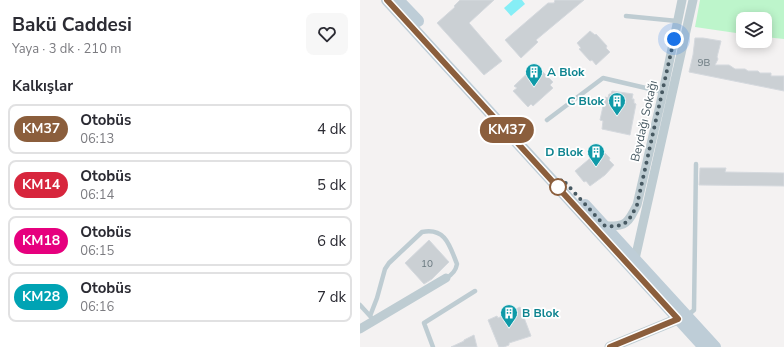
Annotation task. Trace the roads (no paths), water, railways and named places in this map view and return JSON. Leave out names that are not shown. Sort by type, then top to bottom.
[{"type":"main road","points":[[387,0],[683,317],[715,347]]},
{"type":"main road","points":[[398,0],[635,259],[683,317],[704,347]]},
{"type":"street","name":"Beydağı Sokağı","points":[[605,226],[618,227],[629,221],[637,205],[682,0]]},
{"type":"street","name":"Beydağı Sokağı","points":[[635,259],[694,0]]},
{"type":"street","points":[[360,329],[372,318],[446,278]]},
{"type":"street","points":[[610,347],[683,317]]},
{"type":"lane","points":[[626,16],[678,21]]},
{"type":"lane","points":[[547,120],[603,78],[663,92]]},
{"type":"lane","points":[[683,317],[694,310],[696,164]]},
{"type":"lane","points":[[372,318],[385,269],[389,263],[422,232],[438,232],[448,242],[457,264],[450,276],[446,278]]},
{"type":"lane","points":[[433,347],[424,324],[475,291]]},
{"type":"lane","points":[[360,305],[372,318]]},
{"type":"water","points":[[513,0],[522,0],[525,4],[511,16],[504,8]]},
{"type":"place","name":"A Blok","points":[[534,87]]},
{"type":"place","name":"C Blok","points":[[617,116]]},
{"type":"place","name":"D Blok","points":[[596,167]]},
{"type":"place","name":"B Blok","points":[[509,328]]}]
